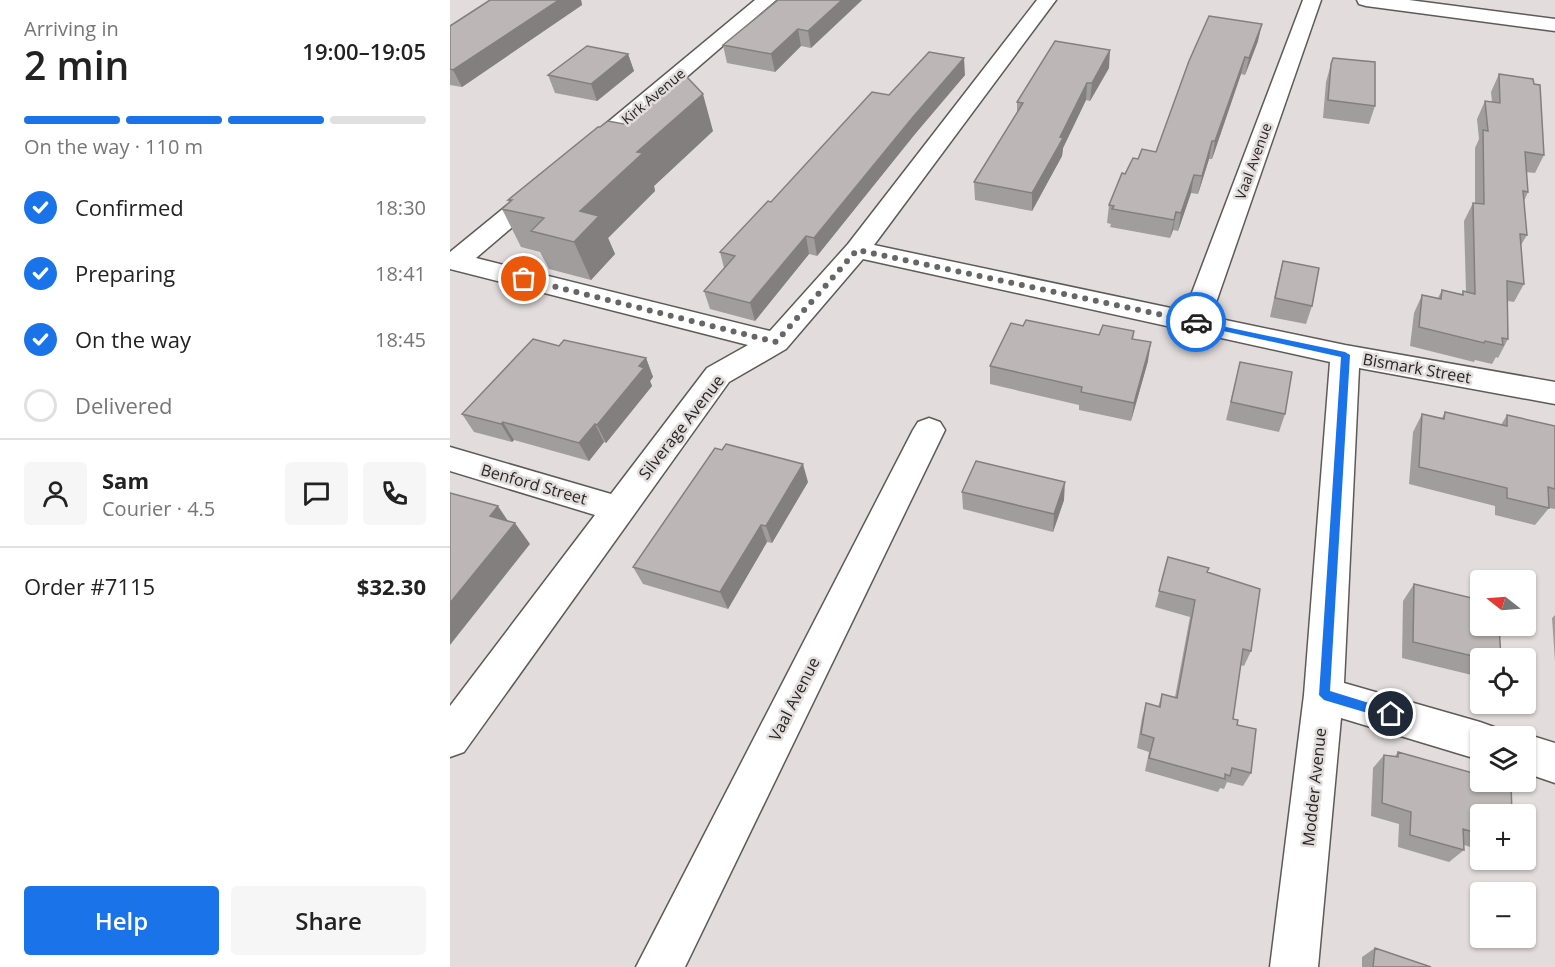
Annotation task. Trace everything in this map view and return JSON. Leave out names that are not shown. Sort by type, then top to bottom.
[{"type":"street","name":"Kirk Avenue","points":[[575,162],[767,0]]},
{"type":"street","name":"Silverage Avenue","points":[[450,738],[718,375],[776,342],[857,250],[1047,0]]},
{"type":"street","name":"Vaal Avenue","points":[[1195,322],[1312,0]]},
{"type":"street","points":[[1366,0],[1555,25]]},
{"type":"street","points":[[453,261],[556,177]]},
{"type":"street","name":"Bismark Street","points":[[857,250],[1345,355],[1555,393]]},
{"type":"street","points":[[453,261],[776,342]]},
{"type":"street","name":"Modder Avenue","points":[[1294,967],[1324,695],[1345,355]]},
{"type":"street","name":"Vaal Avenue","points":[[660,967],[929,430]]},
{"type":"street","name":"Benford Street","points":[[450,459],[618,509]]},
{"type":"street","points":[[1324,695],[1470,738]]},
{"type":"street","points":[[1536,757],[1555,763]]},
{"type":"building","points":[[490,0],[559,0],[453,70],[450,69],[450,26]]},
{"type":"building","points":[[778,0],[842,0],[808,31],[798,29],[771,54],[723,45]]},
{"type":"building","points":[[1209,16],[1262,24],[1249,58],[1245,57],[1215,141],[1212,141],[1202,176],[1194,175],[1181,213],[1176,212],[1174,220],[1112,209],[1114,206],[1109,205],[1122,173],[1125,174],[1133,158],[1138,159],[1142,149],[1156,152],[1189,61]]},
{"type":"building","points":[[1055,41],[1110,50],[1092,83],[1087,83],[1060,137],[1063,138],[1032,193],[974,182],[1023,103],[1017,102]]},
{"type":"building","points":[[587,46],[628,54],[591,84],[548,75]]},
{"type":"building","points":[[929,52],[964,58],[814,238],[806,236],[750,303],[704,291],[735,256],[720,252],[768,201],[771,202],[872,92],[889,95]]},
{"type":"building","points":[[1333,58],[1375,62],[1375,106],[1328,100]]},
{"type":"building","points":[[684,74],[703,94],[637,152],[643,153],[580,211],[599,216],[574,242],[531,231],[544,218],[502,209],[512,200],[508,200],[598,127],[608,121],[624,124]]},
{"type":"building","points":[[1499,74],[1533,79],[1534,84],[1540,85],[1544,155],[1525,152],[1528,192],[1523,191],[1527,235],[1520,234],[1524,284],[1507,281],[1508,339],[1502,338],[1503,345],[1485,341],[1484,343],[1419,327],[1422,295],[1441,299],[1442,290],[1463,295],[1463,291],[1475,294],[1473,203],[1484,204],[1483,130],[1488,131],[1485,101],[1500,103]]},
{"type":"building","points":[[1283,261],[1319,268],[1312,306],[1275,298]]},
{"type":"building","points":[[1026,320],[1099,335],[1103,325],[1134,331],[1132,339],[1151,342],[1134,403],[1081,392],[1082,387],[990,366],[1011,323],[1023,326]]},
{"type":"building","points":[[533,339],[559,346],[564,340],[646,358],[639,366],[644,368],[597,425],[595,424],[579,443],[503,422],[501,424],[462,414]]},
{"type":"building","points":[[1240,362],[1292,372],[1285,414],[1231,402]]},
{"type":"building","points":[[1445,412],[1507,426],[1507,415],[1555,426],[1555,489],[1548,487],[1549,508],[1507,498],[1507,488],[1419,467],[1422,414],[1444,419]]},
{"type":"building","points":[[726,444],[803,464],[766,526],[761,525],[720,592],[633,567],[715,448],[722,450]]},
{"type":"building","points":[[976,461],[1065,482],[1054,514],[962,492]]},
{"type":"building","points":[[450,493],[498,506],[490,516],[515,523],[450,603]]},
{"type":"building","points":[[1168,557],[1209,568],[1207,572],[1260,589],[1251,651],[1243,649],[1233,719],[1238,720],[1237,725],[1256,729],[1251,773],[1232,768],[1230,776],[1225,774],[1225,779],[1149,758],[1154,738],[1141,734],[1146,703],[1160,707],[1162,694],[1177,698],[1195,600],[1159,591]]},
{"type":"building","points":[[1414,584],[1470,598],[1470,636],[1500,636],[1500,648],[1470,648],[1470,655],[1413,642]]},
{"type":"building","points":[[1398,752],[1470,772],[1470,792],[1511,792],[1512,804],[1470,804],[1470,831],[1463,829],[1464,850],[1410,835],[1411,812],[1382,803],[1384,755],[1398,757]]},
{"type":"building","points":[[1375,948],[1431,967],[1373,967]]},
{"type":"way so far","points":[[524,279],[776,342],[857,250],[1196,322]]},
{"type":"route","points":[[1196,322],[1345,355],[1324,695],[1391,714]]}]
